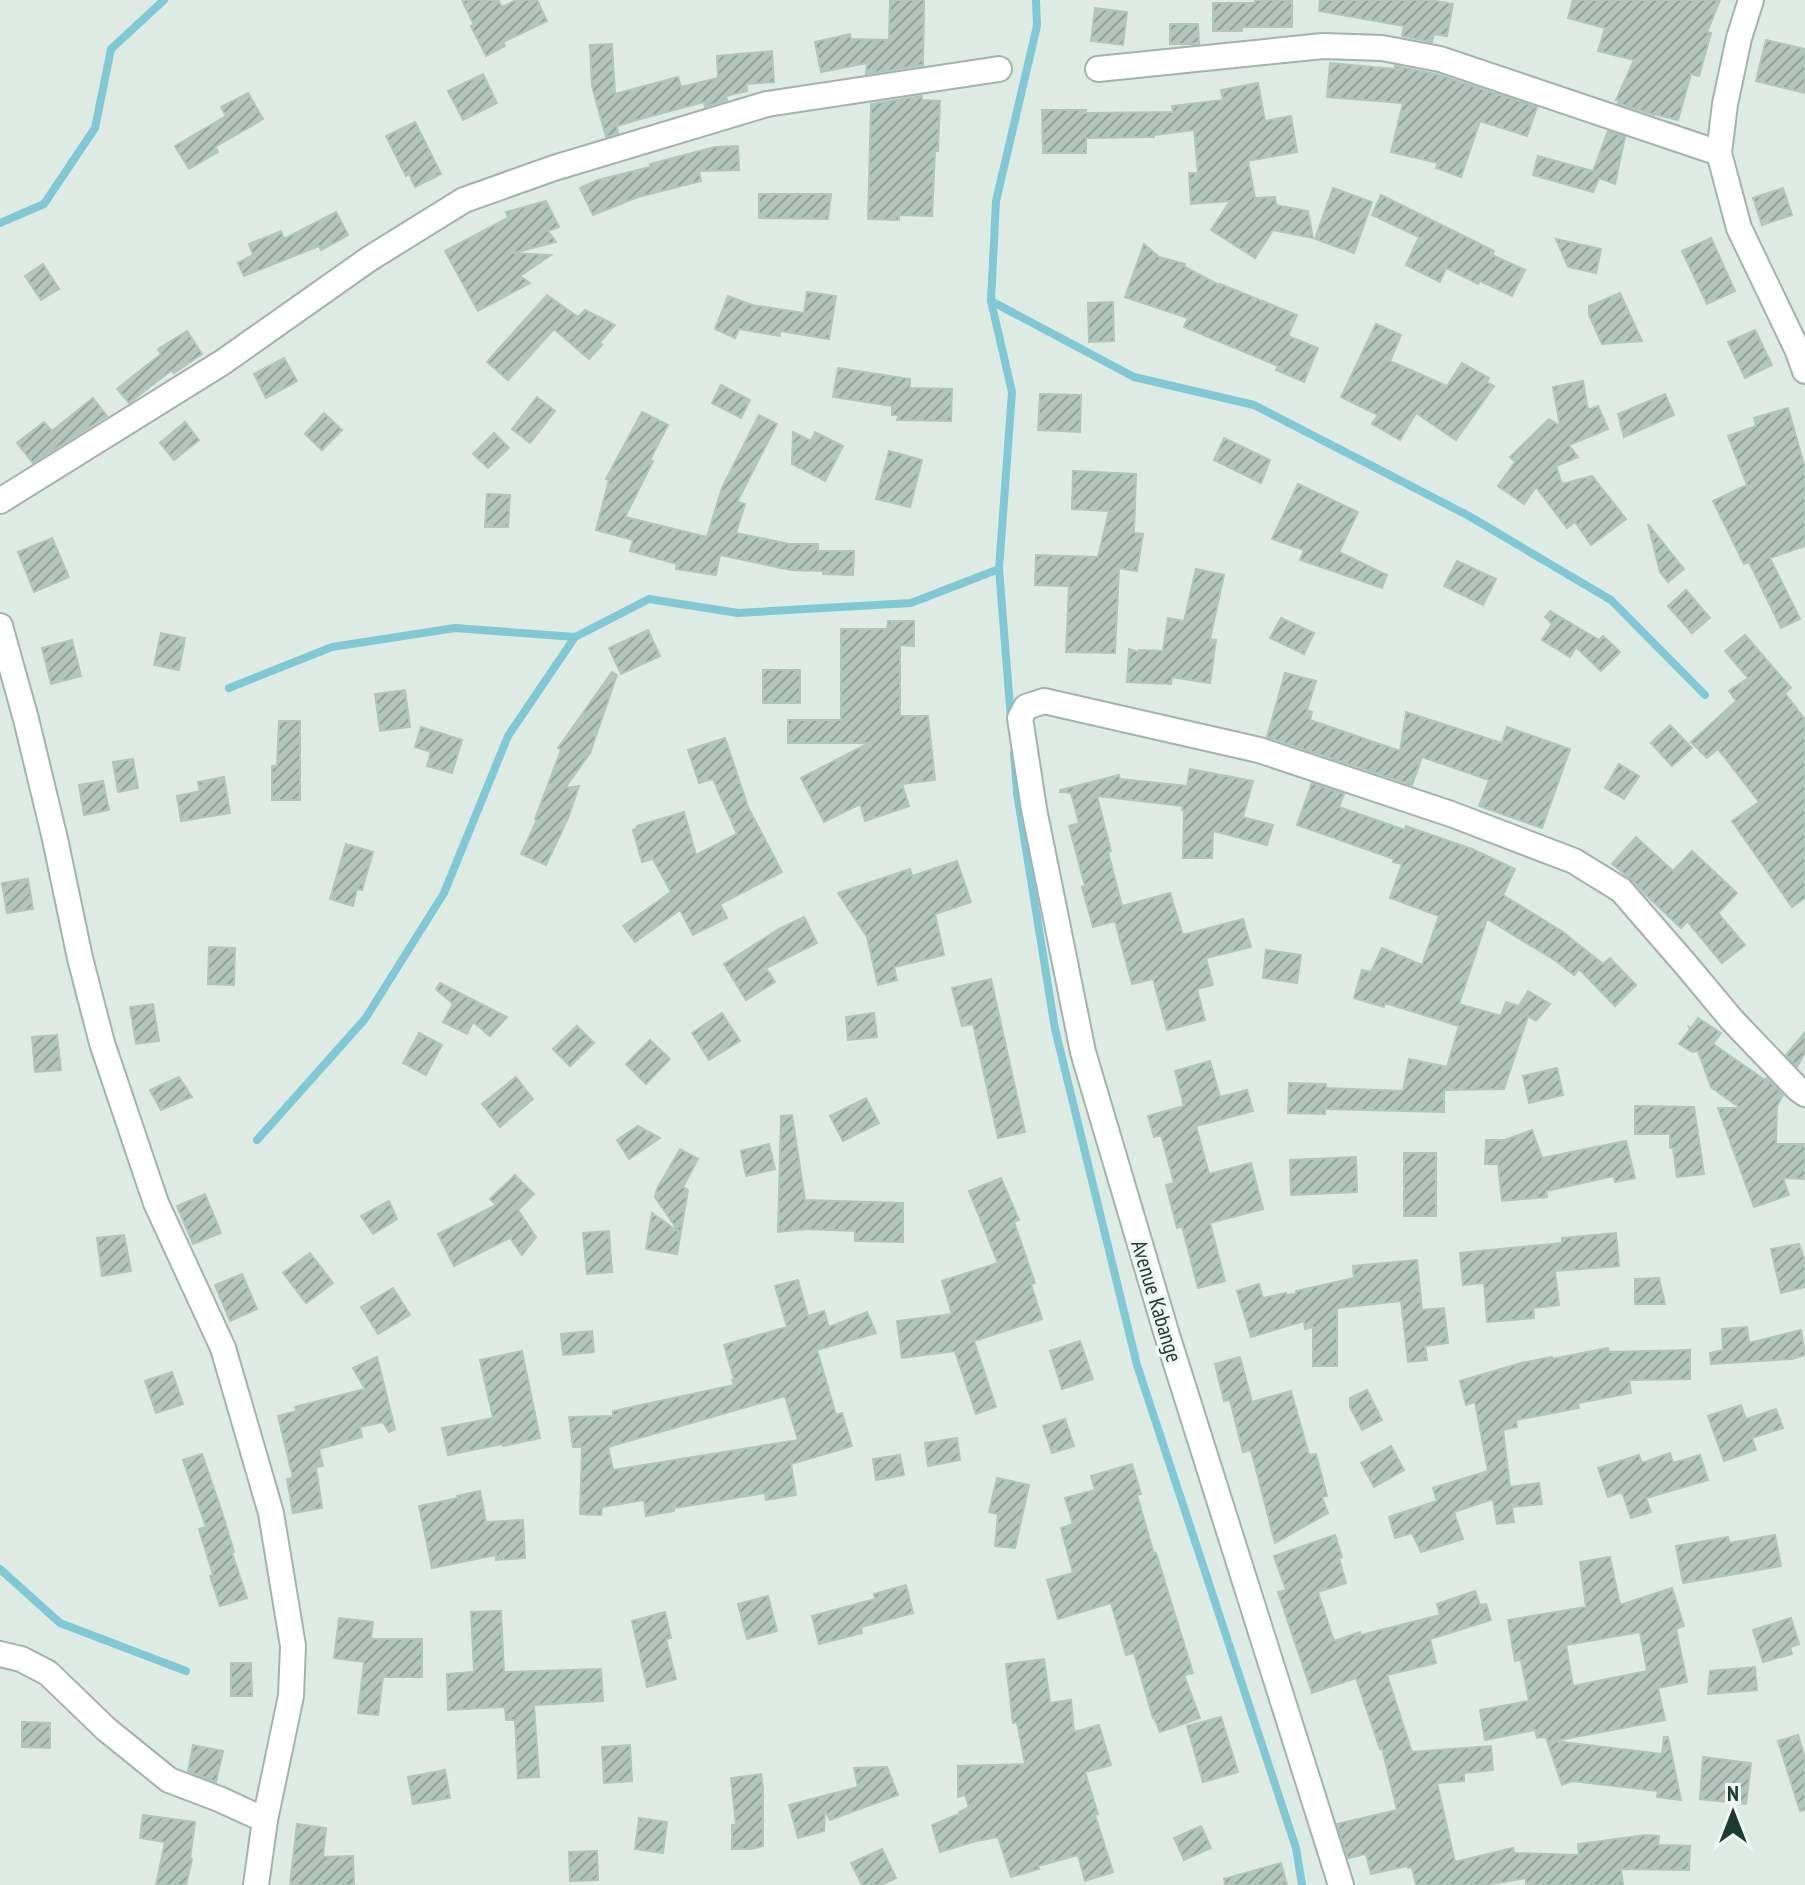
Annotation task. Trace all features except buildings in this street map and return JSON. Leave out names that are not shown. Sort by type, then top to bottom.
[{"type":"street","points":[[1751,0],[1739,38],[1725,104],[1719,153],[1739,228],[1805,371]]},
{"type":"street","points":[[1098,69],[1323,46],[1382,48],[1440,59],[1719,153]]},
{"type":"street","points":[[0,501],[223,362],[369,259],[464,200],[554,168],[767,104],[999,69]]},
{"type":"street","points":[[0,626],[37,764],[102,1043],[156,1203],[223,1348],[271,1513],[293,1646],[291,1696],[265,1820],[256,1885]]},
{"type":"street","name":"Avenue Kabange","points":[[1341,1885],[1167,1335],[1083,1052],[1034,809],[1020,718],[1026,707],[1044,701],[1259,750],[1451,814],[1574,861],[1621,890],[1732,1020],[1805,1094]]},
{"type":"street","points":[[0,1654],[21,1659],[48,1673],[106,1729],[169,1780],[265,1820]]},
{"type":"waterway","points":[[0,223],[44,204],[95,128],[111,49],[164,0]]},
{"type":"waterway","points":[[1011,719],[999,569],[1012,392],[991,301],[996,201],[1037,26],[1036,0]]},
{"type":"waterway","points":[[991,301],[1134,377],[1254,405],[1469,516],[1611,600],[1705,695]]},
{"type":"waterway","points":[[257,1140],[365,1019],[444,893],[508,736],[575,637],[649,599],[738,613],[911,603],[999,569]]},
{"type":"waterway","points":[[229,688],[332,647],[455,628],[575,637]]},
{"type":"waterway","points":[[1014,753],[1017,793],[1055,1029],[1137,1365],[1296,1848],[1302,1885]]},
{"type":"waterway","points":[[0,1569],[60,1623],[186,1671]]}]
